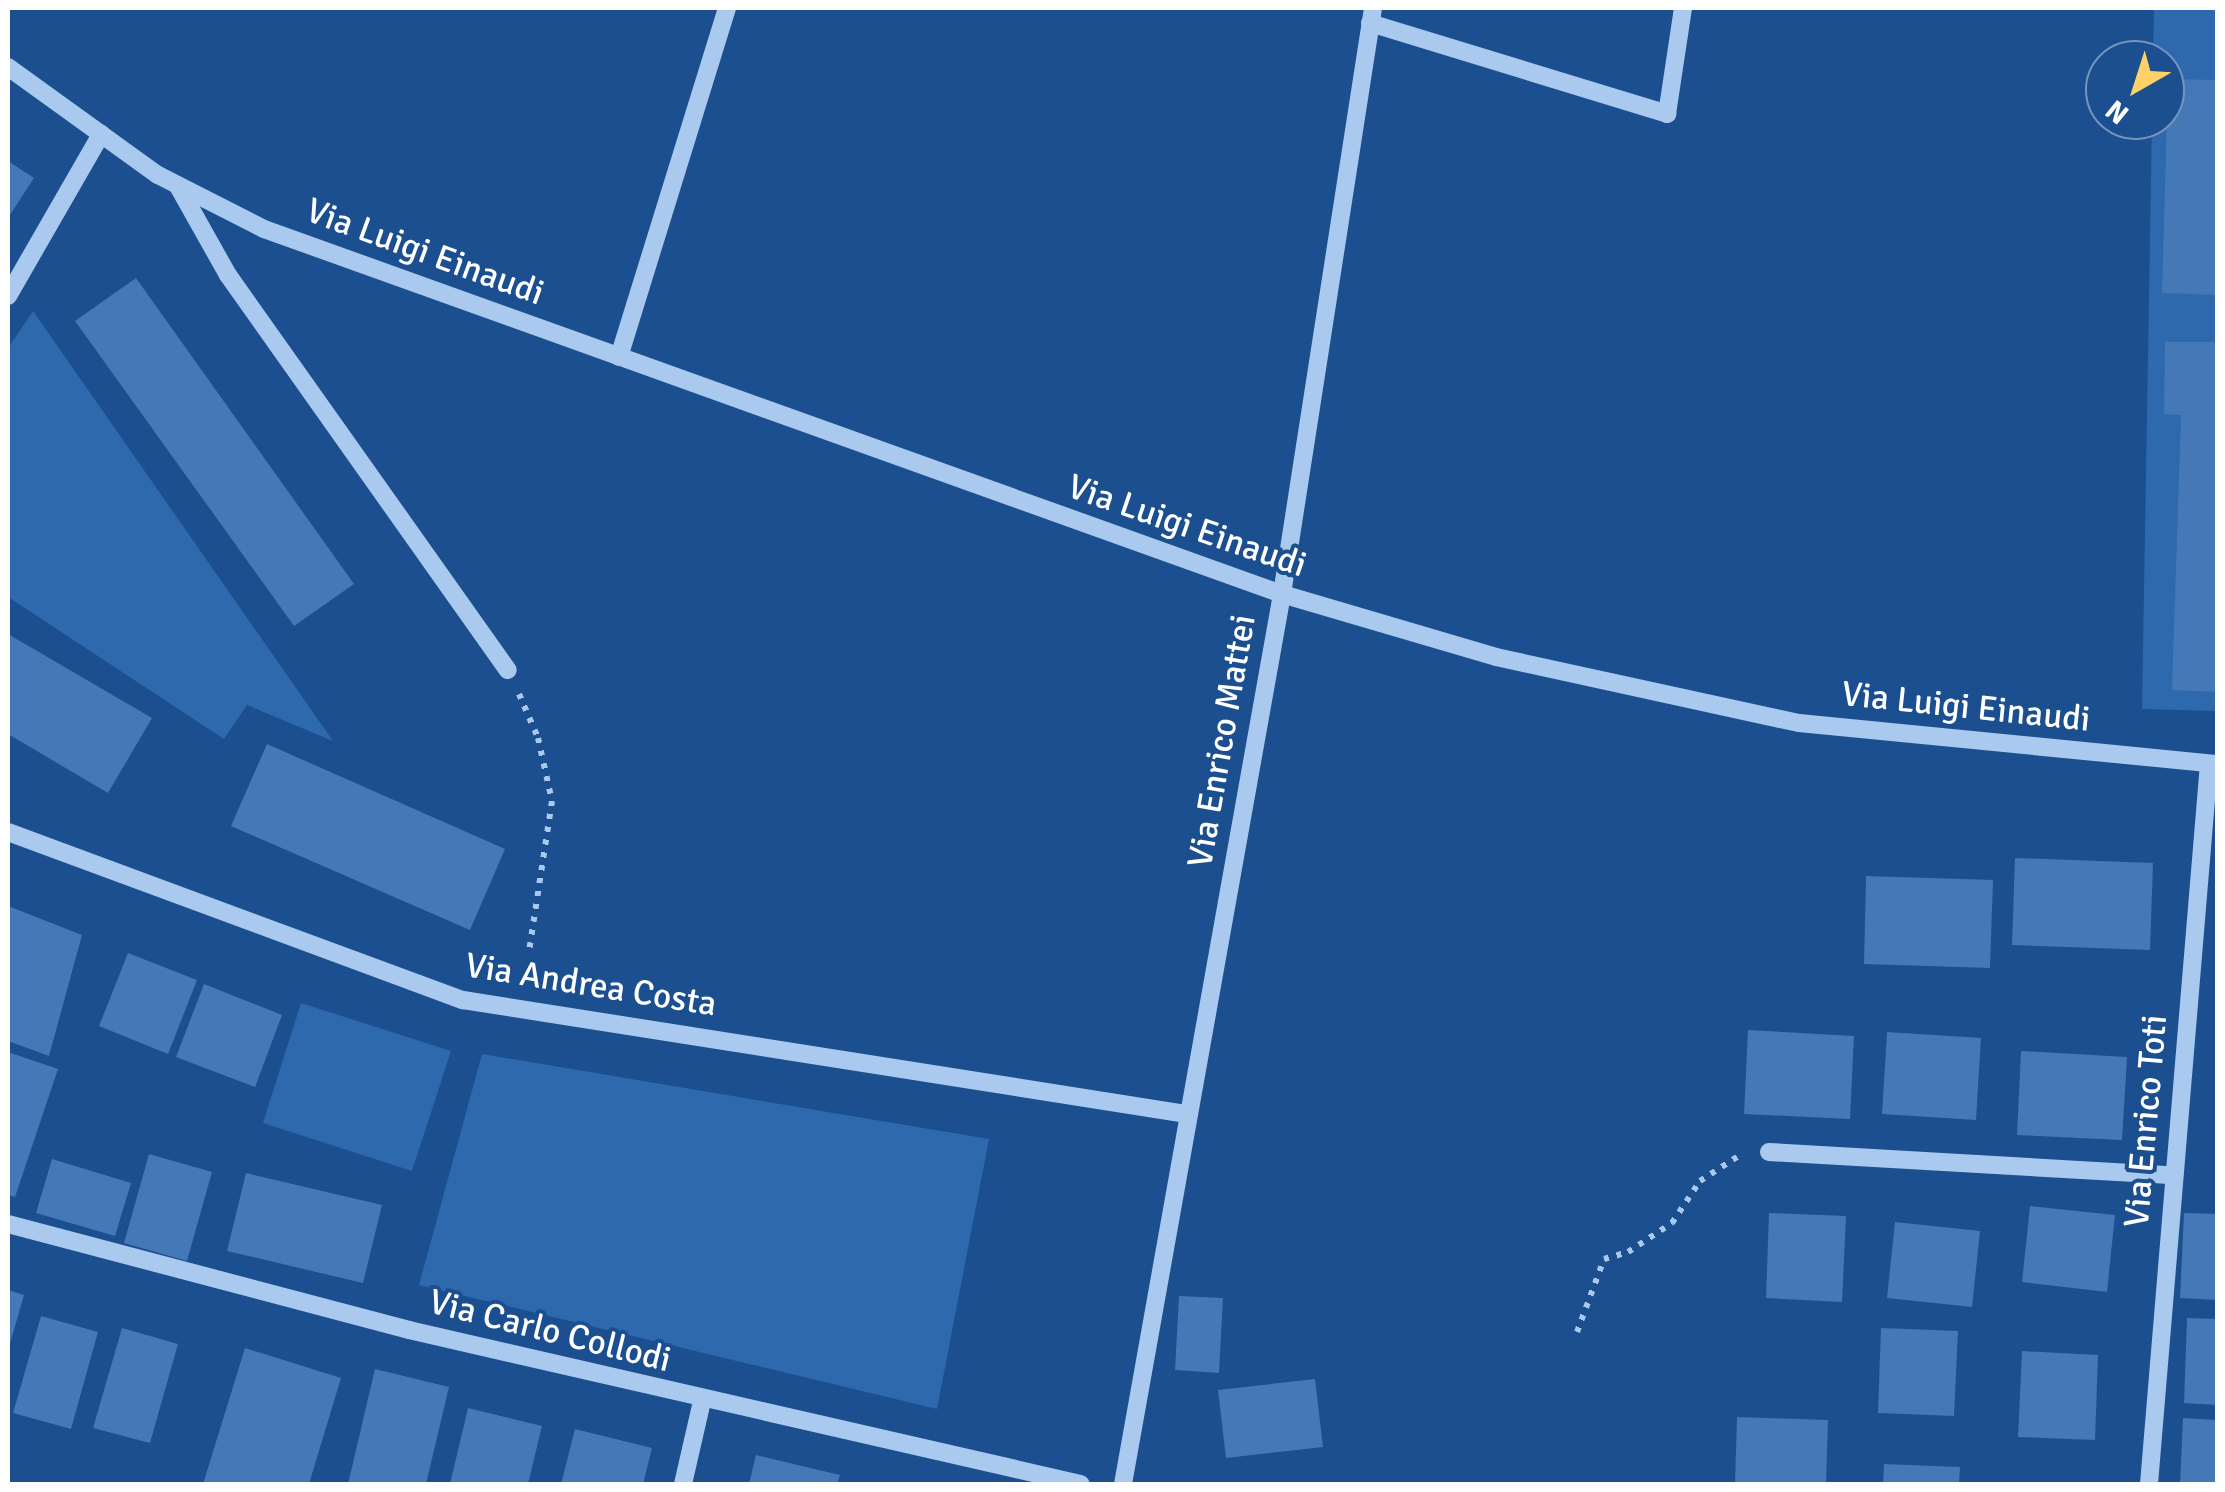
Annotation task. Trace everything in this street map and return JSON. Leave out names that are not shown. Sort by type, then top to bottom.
[{"type":"street","points":[[619,357],[727,8]]},
{"type":"street","points":[[1372,15],[1667,114],[1683,8]]},
{"type":"street","name":"Via Enrico Mattei","points":[[1123,1484],[1282,594],[1372,15]]},
{"type":"street","name":"Via Luigi Einaudi","points":[[8,67],[178,186],[264,229],[1282,594],[1496,657],[1782,720],[2214,764]]},
{"type":"street","points":[[8,296],[101,134]]},
{"type":"street","name":"Via Luigi Einaudi","points":[[178,186],[228,275],[508,670]]},
{"type":"street","name":"Via Enrico Toti","points":[[2148,1484],[2214,764]]},
{"type":"street","name":"Via Andrea Costa","points":[[8,832],[463,1000],[1188,1114]]},
{"type":"street","points":[[1769,1152],[2174,1175]]},
{"type":"street","name":"Via Carlo Collodi","points":[[8,1224],[702,1400],[1081,1484]]},
{"type":"street","points":[[683,1484],[702,1400]]},
{"type":"path","points":[[508,670],[538,738],[552,801],[529,952]]},
{"type":"path","points":[[1576,1332],[1604,1259],[1628,1252],[1672,1223],[1700,1181],[1735,1153],[1769,1152]]},
{"type":"shaded area","points":[[2154,8],[2217,8],[2217,711],[2142,709],[2152,140],[2185,140],[2185,40],[2153,40]]},
{"type":"shaded area","points":[[33,311],[333,741],[247,705],[224,739],[8,597],[8,348]]},
{"type":"shaded area","points":[[301,1003],[451,1051],[412,1171],[263,1123]]},
{"type":"shaded area","points":[[482,1054],[989,1139],[937,1409],[419,1285]]},
{"type":"building","points":[[2185,79],[2218,80],[2218,295],[2162,293],[2166,140],[2185,140]]},
{"type":"building","points":[[8,161],[34,178],[8,218]]},
{"type":"building","points":[[136,278],[354,584],[294,626],[75,321]]},
{"type":"building","points":[[2165,342],[2218,342],[2218,692],[2172,690],[2181,415],[2164,414]]},
{"type":"building","points":[[8,634],[152,718],[108,793],[8,734]]},
{"type":"building","points":[[267,744],[505,849],[470,930],[231,826]]},
{"type":"building","points":[[2015,858],[2153,863],[2150,950],[2012,945]]},
{"type":"building","points":[[1866,876],[1993,880],[1990,968],[1864,964]]},
{"type":"building","points":[[8,906],[82,935],[49,1056],[8,1041]]},
{"type":"building","points":[[128,953],[197,980],[168,1054],[99,1026]]},
{"type":"building","points":[[204,984],[282,1015],[255,1087],[176,1057]]},
{"type":"building","points":[[1748,1030],[1854,1036],[1850,1119],[1744,1114]]},
{"type":"building","points":[[1887,1032],[1981,1038],[1976,1120],[1882,1114]]},
{"type":"building","points":[[2021,1051],[2127,1057],[2122,1140],[2017,1135]]},
{"type":"building","points":[[8,1052],[58,1069],[15,1197],[8,1195]]},
{"type":"building","points":[[149,1154],[212,1172],[187,1261],[124,1243]]},
{"type":"building","points":[[52,1159],[131,1183],[115,1236],[36,1213]]},
{"type":"building","points":[[246,1173],[382,1205],[363,1283],[227,1251]]},
{"type":"building","points":[[2030,1206],[2115,1215],[2107,1292],[2022,1282]]},
{"type":"building","points":[[1769,1213],[1846,1216],[1842,1302],[1766,1298]]},
{"type":"building","points":[[2184,1213],[2218,1214],[2218,1300],[2180,1298]]},
{"type":"building","points":[[1895,1222],[1980,1231],[1972,1307],[1887,1298]]},
{"type":"building","points":[[8,1290],[24,1295],[9,1347],[8,1347]]},
{"type":"building","points":[[1179,1296],[1223,1298],[1219,1373],[1175,1370]]},
{"type":"building","points":[[41,1316],[98,1332],[71,1429],[13,1413]]},
{"type":"building","points":[[2187,1318],[2218,1319],[2218,1405],[2184,1403]]},
{"type":"building","points":[[122,1328],[178,1344],[150,1443],[93,1428]]},
{"type":"building","points":[[1881,1328],[1958,1331],[1954,1416],[1878,1413]]},
{"type":"building","points":[[245,1348],[341,1378],[309,1484],[203,1484]]},
{"type":"building","points":[[2022,1351],[2098,1355],[2095,1440],[2018,1437]]},
{"type":"building","points":[[375,1369],[449,1387],[426,1484],[348,1484]]},
{"type":"building","points":[[1315,1379],[1323,1447],[1226,1458],[1218,1390]]},
{"type":"building","points":[[468,1408],[542,1426],[528,1484],[450,1484]]},
{"type":"building","points":[[1737,1417],[1828,1420],[1826,1484],[1735,1484]]},
{"type":"building","points":[[2183,1418],[2218,1420],[2218,1484],[2180,1484]]},
{"type":"building","points":[[575,1429],[652,1448],[643,1484],[561,1484]]},
{"type":"building","points":[[756,1455],[840,1475],[837,1484],[749,1484]]},
{"type":"building","points":[[1884,1464],[1960,1467],[1959,1484],[1883,1484]]}]
